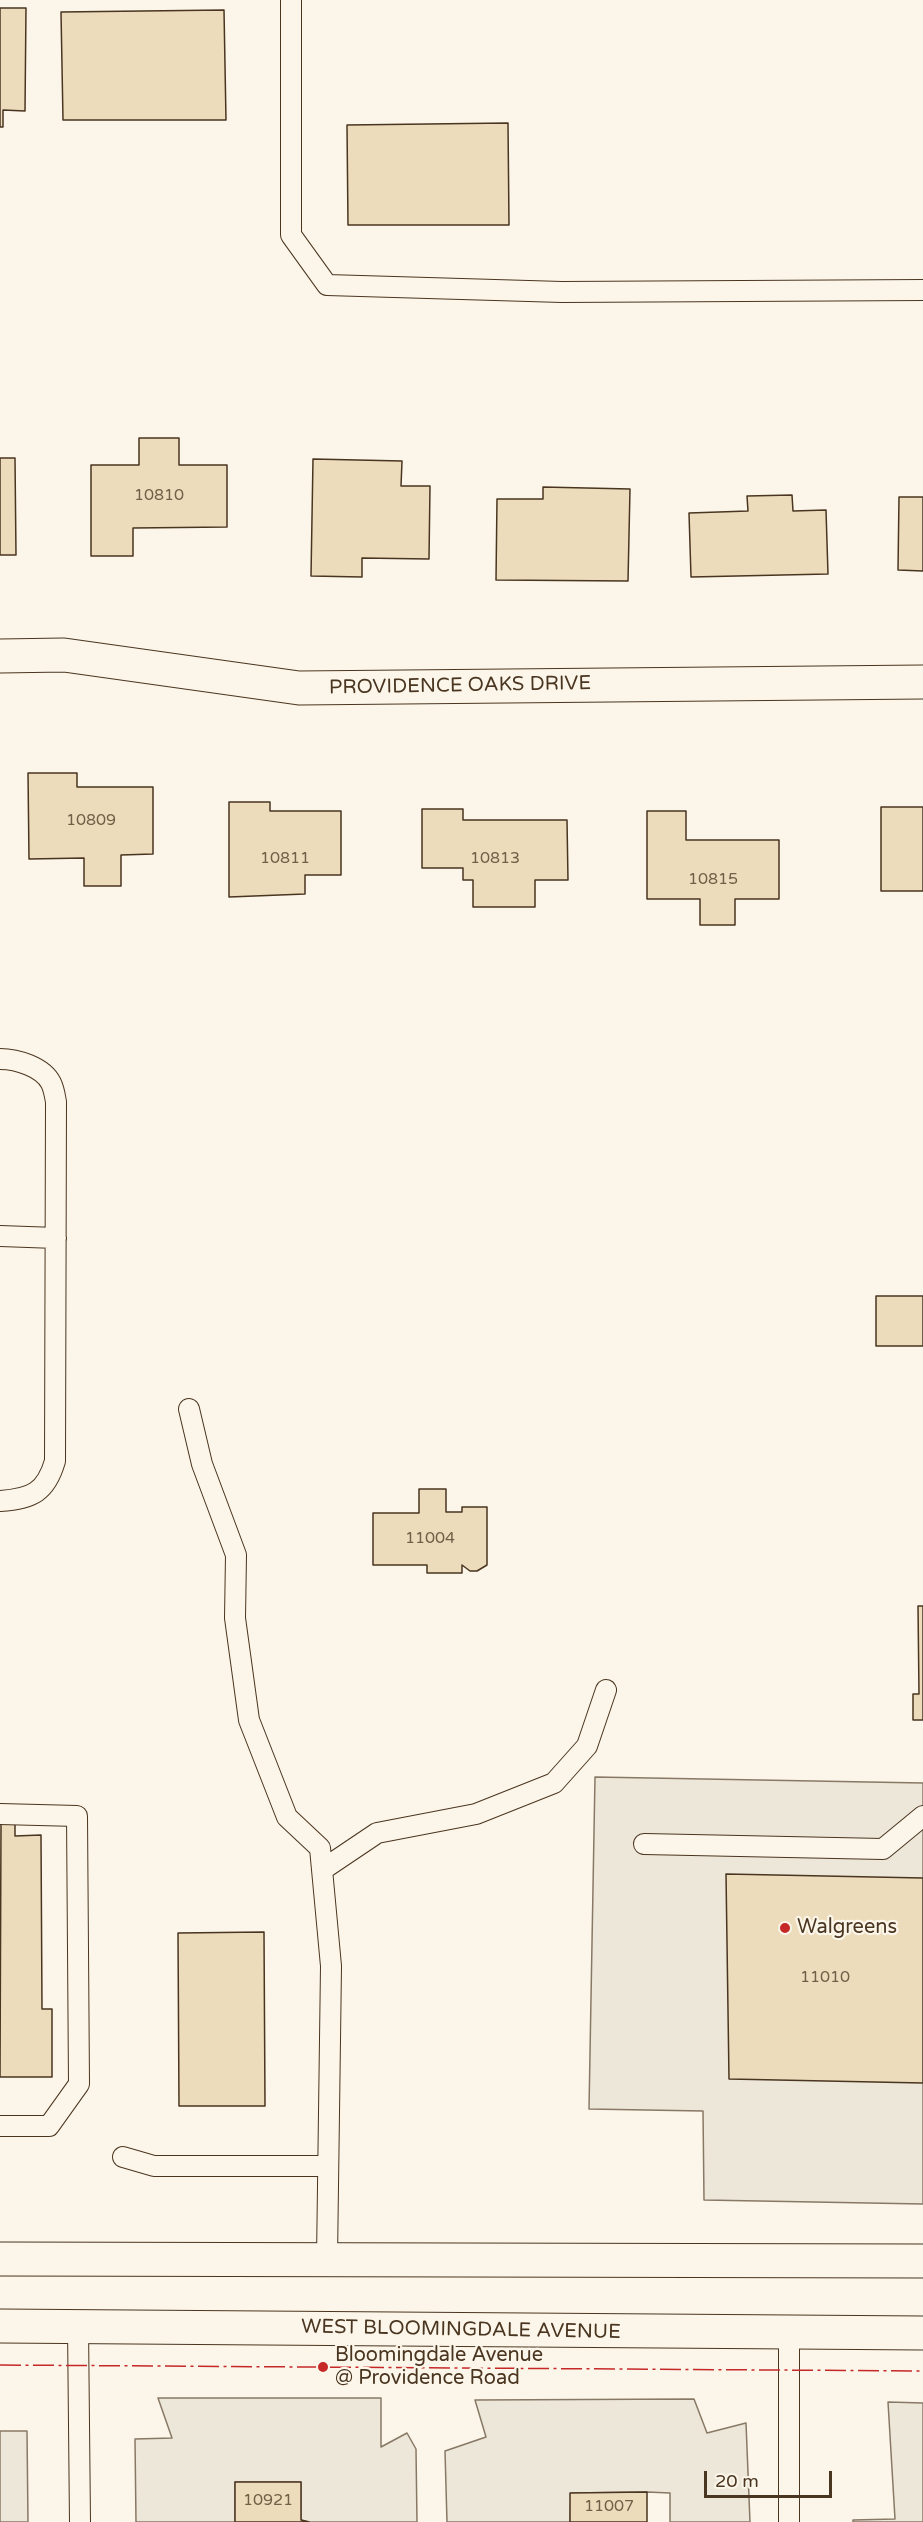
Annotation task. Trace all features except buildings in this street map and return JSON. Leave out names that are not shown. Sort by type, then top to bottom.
[{"type":"main road","name":"PROVIDENCE OAKS DRIVE","points":[[0,656],[64,655],[299,688],[923,682]]},
{"type":"main road","points":[[0,2259],[923,2261]]},
{"type":"main road","name":"WEST BLOOMINGDALE AVENUE","points":[[0,2326],[923,2333]]},
{"type":"lane","points":[[291,0],[291,235],[327,285],[562,292],[923,290]]},
{"type":"lane","points":[[0,1059],[10,1059],[34,1067],[51,1082],[56,1102],[55,1461],[50,1479],[34,1495],[0,1501]]},
{"type":"lane","points":[[0,1236],[56,1238]]},
{"type":"lane","points":[[189,1409],[202,1464],[236,1555],[235,1618],[249,1720],[287,1817],[320,1848],[331,1966],[327,2259]]},
{"type":"lane","points":[[322,1870],[377,1833],[476,1815],[554,1783],[587,1746],[606,1690]]},
{"type":"lane","points":[[0,1814],[77,1816],[80,2084],[50,2126],[0,2126]]},
{"type":"lane","points":[[644,1844],[883,1849],[923,1816]]},
{"type":"lane","points":[[123,2157],[154,2166],[328,2166]]},
{"type":"lane","points":[[78,2326],[80,2522]]},
{"type":"lane","points":[[789,2333],[789,2522]]},
{"type":"shaded area","points":[[595,1777],[923,1783],[923,2204],[704,2200],[703,2111],[589,2109]]},
{"type":"shaded area","points":[[158,2398],[381,2398],[381,2447],[407,2433],[416,2449],[417,2522],[309,2522],[301,2520],[301,2482],[235,2482],[235,2522],[136,2522],[135,2439],[172,2438]]},
{"type":"shaded area","points":[[694,2399],[707,2433],[746,2423],[750,2522],[670,2522],[670,2493],[647,2492],[571,2493],[570,2522],[447,2522],[445,2451],[486,2437],[475,2400]]},
{"type":"shaded area","points":[[888,2402],[923,2403],[923,2522],[853,2522],[853,2520],[895,2519]]},
{"type":"shaded area","points":[[0,2431],[27,2431],[28,2522],[0,2522]]},
{"type":"power","points":[[0,2365],[923,2371]]},
{"type":"place","name":"Walgreens","points":[[785,1928]]},
{"type":"place","name":"Bloomingdale Avenue @ Providence Road","points":[[323,2367]]}]
